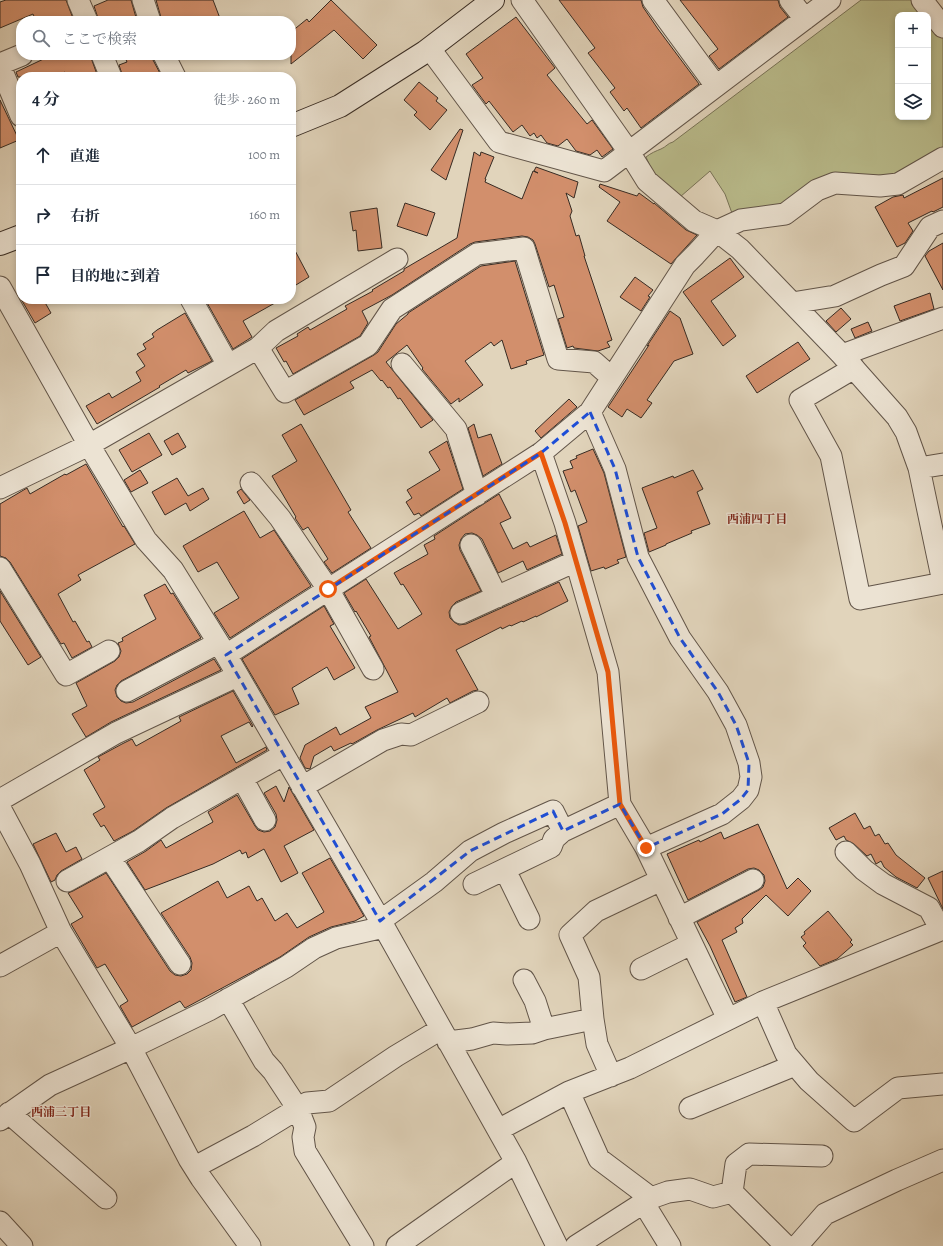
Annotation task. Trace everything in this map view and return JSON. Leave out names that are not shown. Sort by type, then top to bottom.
[{"type":"street","points":[[78,0],[85,16]]},
{"type":"street","points":[[143,0],[148,16]]},
{"type":"street","points":[[296,124],[340,106],[430,49],[493,0]]},
{"type":"street","points":[[522,0],[629,152],[647,181],[694,221],[717,232],[740,249],[848,362],[897,417],[906,432],[919,468],[943,583],[860,599],[831,456],[800,400],[848,362],[943,318]]},
{"type":"street","points":[[653,0],[716,86]]},
{"type":"street","points":[[790,0],[805,20]]},
{"type":"street","points":[[430,49],[499,142],[604,171],[830,0]]},
{"type":"street","points":[[922,0],[943,27]]},
{"type":"street","points":[[16,58],[0,65],[16,104]]},
{"type":"street","points":[[104,60],[109,72]]},
{"type":"street","points":[[166,60],[172,72]]},
{"type":"street","points":[[127,691],[222,649],[328,589],[541,453],[590,412],[684,265],[717,232],[741,220],[785,214],[817,190],[835,183],[880,186],[898,184],[943,158]]},
{"type":"street","points":[[792,303],[835,296],[904,266],[930,227],[943,221]]},
{"type":"street","points":[[0,244],[16,238]]},
{"type":"street","points":[[258,348],[285,392],[368,345],[392,310],[477,254],[524,248],[558,359],[594,362],[611,377]]},
{"type":"street","points":[[0,488],[89,445],[258,348],[276,331],[397,259]]},
{"type":"street","points":[[0,287],[89,445],[146,540],[173,570],[222,649],[445,1035],[516,1162],[558,1246]]},
{"type":"street","points":[[194,304],[228,365]]},
{"type":"street","points":[[402,364],[456,429],[477,495]]},
{"type":"street","points":[[590,412],[615,469],[638,557],[680,638],[718,692],[736,725],[749,763],[751,777],[748,790],[741,799],[722,814],[646,848]]},
{"type":"street","points":[[541,453],[565,523],[608,672],[620,804],[646,848],[728,1019]]},
{"type":"street","points":[[919,468],[943,464]]},
{"type":"street","points":[[251,483],[280,518],[328,589],[373,668]]},
{"type":"street","points":[[471,545],[497,597]]},
{"type":"street","points":[[461,613],[576,561]]},
{"type":"street","points":[[0,568],[66,675],[109,651]]},
{"type":"street","points":[[0,800],[116,733],[237,676]]},
{"type":"street","points":[[302,787],[383,740],[400,734],[411,735],[478,702]]},
{"type":"street","points":[[67,881],[110,858],[139,841],[172,818],[283,755]]},
{"type":"street","points":[[242,778],[265,820]]},
{"type":"street","points":[[474,884],[551,847],[554,840],[563,831],[620,804]]},
{"type":"street","points":[[0,808],[30,864],[61,932],[131,1048],[201,1178],[250,1246]]},
{"type":"street","points":[[106,1198],[4,1116],[50,1085],[131,1048],[228,999],[286,967],[314,948],[336,938],[382,924],[470,851],[504,833],[553,811],[563,831]]},
{"type":"street","points":[[498,1130],[569,1092],[630,1068],[763,1002],[942,930],[929,908],[883,884],[864,870],[846,852]]},
{"type":"street","points":[[110,858],[180,964]]},
{"type":"street","points":[[505,870],[529,919]]},
{"type":"street","points":[[611,1076],[597,1044],[592,1019],[589,977],[570,935],[596,911],[661,880]]},
{"type":"street","points":[[679,918],[753,880]]},
{"type":"street","points":[[0,966],[61,932]]},
{"type":"street","points":[[641,969],[691,944]]},
{"type":"street","points":[[524,980],[535,1001],[544,1029]]},
{"type":"street","points":[[228,999],[264,1061],[273,1071],[298,1109],[305,1127],[303,1137],[305,1151],[363,1246]]},
{"type":"street","points":[[763,1002],[786,1054],[809,1081],[854,1120],[898,1088],[943,1084]]},
{"type":"street","points":[[195,1167],[253,1136],[307,1103],[330,1101],[396,1056],[445,1035],[472,1038],[493,1033],[532,1033],[592,1019]]},
{"type":"street","points":[[690,1108],[795,1065]]},
{"type":"street","points":[[569,1092],[599,1160],[647,1200],[670,1246]]},
{"type":"street","points":[[732,1192],[736,1164],[749,1154],[822,1156]]},
{"type":"street","points":[[797,1246],[825,1214],[943,1160]]},
{"type":"street","points":[[397,1246],[516,1162]]},
{"type":"street","points":[[576,1246],[647,1200],[668,1192],[690,1189],[713,1197],[732,1192]]},
{"type":"street","points":[[732,1192],[786,1246]]},
{"type":"street","points":[[0,1222],[22,1246]]},
{"type":"highlighted area","points":[[590,412],[615,469],[638,557],[680,638],[718,692],[736,725],[749,763],[748,790],[741,799],[722,814],[646,848],[620,804],[563,831],[553,811],[470,851],[380,921],[226,655],[541,453]]},
{"type":"green space","points":[[861,0],[915,0],[924,12],[895,12],[895,120],[931,120],[931,22],[943,38],[943,149],[893,177],[836,177],[784,209],[733,216],[725,194],[710,171],[680,197],[653,173],[646,157],[673,142]]},
{"type":"building","points":[[6,0],[66,0],[72,16],[34,16],[33,14],[28,16],[16,16],[16,21],[0,28],[0,2]]},
{"type":"building","points":[[108,0],[131,0],[136,16],[97,16],[94,6]]},
{"type":"building","points":[[156,0],[213,0],[219,16],[161,16]]},
{"type":"building","points":[[331,0],[377,45],[363,59],[334,30],[291,64],[291,60],[296,60],[296,28],[307,19],[309,22]]},
{"type":"building","points":[[559,0],[641,0],[643,7],[658,29],[699,84],[641,128],[627,108],[624,111],[610,92],[615,88],[588,53],[595,48]]},
{"type":"building","points":[[680,0],[778,0],[780,7],[788,17],[719,69],[709,56],[718,49]]},
{"type":"building","points":[[516,17],[555,68],[547,75],[587,124],[592,120],[613,149],[602,157],[597,150],[590,155],[576,151],[567,139],[558,146],[547,143],[541,135],[537,138],[534,133],[530,136],[522,125],[513,132],[489,101],[486,104],[472,85],[483,78],[466,54]]},
{"type":"building","points":[[41,60],[92,60],[96,72],[65,72],[16,72]]},
{"type":"building","points":[[126,60],[153,60],[159,72],[121,72],[119,65],[127,62]]},
{"type":"building","points":[[419,82],[438,98],[436,101],[447,110],[430,130],[414,115],[417,112],[404,100]]},
{"type":"building","points":[[0,100],[16,134],[16,141],[0,148]]},
{"type":"building","points":[[460,129],[463,130],[446,180],[431,170]]},
{"type":"building","points":[[474,152],[480,156],[481,152],[494,157],[485,182],[522,199],[533,171],[538,173],[534,171],[536,167],[578,182],[574,198],[566,193],[572,211],[570,216],[576,236],[579,235],[584,256],[612,340],[607,342],[610,347],[598,351],[574,348],[573,346],[567,348],[558,319],[564,317],[554,285],[549,287],[533,240],[522,236],[475,242],[470,244],[392,295],[362,311],[368,323],[360,336],[293,374],[286,361],[284,362],[276,348],[298,336],[297,334],[308,327],[310,330],[347,309],[345,306],[373,291],[372,290],[404,271],[404,269],[457,238]]},
{"type":"building","points":[[943,178],[943,207],[908,223],[913,231],[905,243],[897,247],[875,207],[893,197],[903,195],[904,198]]},
{"type":"building","points":[[600,184],[637,196],[639,193],[654,203],[686,230],[697,235],[671,264],[607,221],[620,202],[599,187]]},
{"type":"building","points":[[405,203],[435,213],[427,236],[397,226]]},
{"type":"building","points":[[377,208],[382,248],[358,251],[356,230],[353,231],[350,212]]},
{"type":"building","points":[[943,243],[943,290],[925,256],[929,251]]},
{"type":"building","points":[[296,252],[309,277],[296,285]]},
{"type":"building","points":[[730,258],[744,277],[711,301],[736,336],[723,346],[683,292]]},
{"type":"building","points":[[515,261],[544,355],[526,361],[527,364],[511,369],[502,340],[494,346],[491,342],[465,361],[483,385],[459,402],[459,398],[451,404],[422,369],[423,368],[407,345],[386,362],[433,420],[421,428],[400,398],[398,399],[390,387],[388,388],[372,370],[350,382],[354,388],[304,415],[295,400],[378,352],[396,324],[408,313],[481,266]]},
{"type":"building","points":[[635,277],[653,290],[648,296],[650,297],[641,311],[620,297]]},
{"type":"building","points":[[930,293],[934,309],[900,321],[894,306]]},
{"type":"building","points":[[24,304],[46,304],[51,313],[35,323]]},
{"type":"building","points":[[208,304],[273,304],[243,321],[252,337],[233,349]]},
{"type":"building","points":[[841,308],[851,319],[836,332],[826,321]]},
{"type":"building","points":[[670,311],[680,318],[693,354],[674,361],[647,400],[652,403],[641,418],[627,409],[622,417],[608,407]]},
{"type":"building","points":[[185,313],[212,361],[188,373],[186,370],[97,424],[86,406],[109,393],[112,398],[141,381],[136,372],[145,366],[137,354],[146,349],[143,344],[154,337],[152,334],[157,330]]},
{"type":"building","points":[[868,322],[872,331],[855,338],[851,329]]},
{"type":"building","points":[[798,342],[810,359],[757,393],[746,376]]},
{"type":"building","points":[[569,399],[577,407],[541,438],[535,431]]},
{"type":"building","points":[[301,424],[351,510],[348,512],[371,548],[332,573],[324,562],[328,559],[308,527],[303,530],[272,476],[297,461],[282,435]]},
{"type":"building","points":[[474,424],[478,438],[491,434],[502,464],[483,476],[468,428]]},
{"type":"building","points":[[149,433],[162,455],[132,472],[119,450]]},
{"type":"building","points":[[178,433],[186,447],[172,455],[164,441]]},
{"type":"building","points":[[447,441],[463,489],[421,516],[419,513],[414,515],[406,502],[412,498],[407,490],[440,470],[429,452]]},
{"type":"building","points":[[593,449],[604,473],[626,557],[617,560],[619,563],[605,569],[604,567],[591,571],[578,526],[587,522],[575,490],[571,492],[563,471],[573,468],[570,461],[577,458],[576,456]]},
{"type":"building","points":[[86,464],[123,527],[124,526],[135,544],[78,575],[81,580],[58,594],[73,622],[75,621],[87,642],[89,641],[92,647],[72,658],[64,643],[61,644],[10,562],[6,558],[0,556],[0,504],[27,488],[30,494]]},
{"type":"building","points":[[140,470],[148,483],[131,492],[124,480]]},
{"type":"building","points":[[693,470],[703,489],[697,492],[710,524],[691,531],[692,533],[649,552],[644,533],[657,528],[642,488],[673,476],[674,478]]},
{"type":"building","points":[[177,478],[188,496],[203,488],[209,499],[190,511],[186,503],[165,515],[152,492]]},
{"type":"building","points":[[241,489],[250,500],[244,504],[237,492]]},
{"type":"building","points":[[499,494],[511,518],[500,523],[513,549],[527,542],[530,547],[556,535],[562,554],[527,570],[523,561],[498,573],[482,539],[472,533],[465,534],[459,545],[460,550],[481,591],[456,602],[449,612],[450,618],[459,625],[466,624],[559,582],[568,601],[536,617],[502,629],[501,627],[456,650],[478,690],[450,703],[447,698],[415,717],[413,713],[352,744],[351,743],[334,751],[331,746],[314,756],[310,769],[305,768],[300,758],[305,745],[336,727],[340,735],[371,718],[365,707],[398,692],[369,637],[371,636],[344,593],[366,579],[398,629],[422,614],[403,584],[401,585],[394,573],[428,554],[424,545],[435,539],[434,536]]},
{"type":"building","points":[[244,511],[260,538],[274,530],[311,586],[230,638],[214,613],[239,598],[217,562],[198,572],[183,546]]},
{"type":"building","points":[[165,584],[171,594],[173,593],[201,638],[121,681],[115,690],[117,697],[126,703],[133,702],[214,659],[221,670],[111,722],[86,737],[72,714],[87,706],[76,683],[115,661],[119,657],[121,651],[118,643],[123,641],[122,638],[156,619],[144,595]]},
{"type":"building","points":[[0,591],[41,657],[28,665],[0,621]]},
{"type":"building","points":[[324,606],[334,624],[330,626],[355,668],[334,680],[327,667],[292,688],[299,704],[275,715],[242,659]]},
{"type":"building","points":[[233,691],[253,726],[252,727],[249,722],[221,736],[236,763],[266,747],[267,750],[166,808],[133,831],[114,841],[104,825],[101,827],[93,814],[105,807],[84,770],[100,760],[98,757],[122,744],[132,739],[136,746],[181,721],[179,717]]},
{"type":"building","points":[[276,786],[284,802],[289,787],[314,830],[284,846],[298,873],[281,882],[264,849],[248,858],[246,852],[242,854],[240,850],[213,864],[145,890],[127,862],[161,840],[166,848],[213,822],[208,812],[237,795],[258,830],[264,832],[270,831],[275,827],[277,820],[276,814],[264,793]]},
{"type":"building","points":[[855,813],[864,829],[870,826],[875,836],[879,834],[885,844],[888,843],[896,855],[925,878],[917,888],[896,877],[884,867],[881,861],[876,864],[871,854],[867,856],[854,844],[846,840],[844,836],[836,840],[829,828]]},
{"type":"building","points":[[758,824],[787,889],[798,878],[811,891],[788,916],[766,895],[742,919],[743,923],[735,928],[737,932],[722,940],[747,997],[735,1002],[710,946],[697,922],[759,890],[763,887],[765,881],[764,875],[759,870],[754,868],[748,869],[688,900],[667,854],[699,840],[700,842],[721,832],[724,839]]},
{"type":"building","points":[[56,833],[66,852],[76,847],[82,859],[61,871],[55,880],[51,882],[33,844]]},
{"type":"building","points":[[330,858],[364,916],[355,921],[331,927],[309,937],[280,957],[185,1008],[180,1001],[132,1027],[120,1006],[128,1001],[105,964],[97,968],[71,924],[83,917],[68,893],[106,873],[170,971],[175,975],[181,976],[187,974],[191,970],[192,963],[190,957],[161,913],[218,881],[227,898],[249,886],[257,901],[262,898],[275,921],[287,913],[297,928],[324,912],[302,873]]},
{"type":"building","points":[[943,871],[943,909],[928,878]]},
{"type":"building","points":[[828,911],[852,940],[850,942],[853,945],[837,959],[820,966],[803,946],[806,943],[801,937],[805,934],[804,932]]},
{"type":"district","name":"西浦四丁目","points":[[757,519]]},
{"type":"district","name":"西浦三丁目","points":[[61,1112]]},
{"type":"route","points":[[328,589],[541,453],[565,523],[608,672],[620,804],[646,848]]}]
